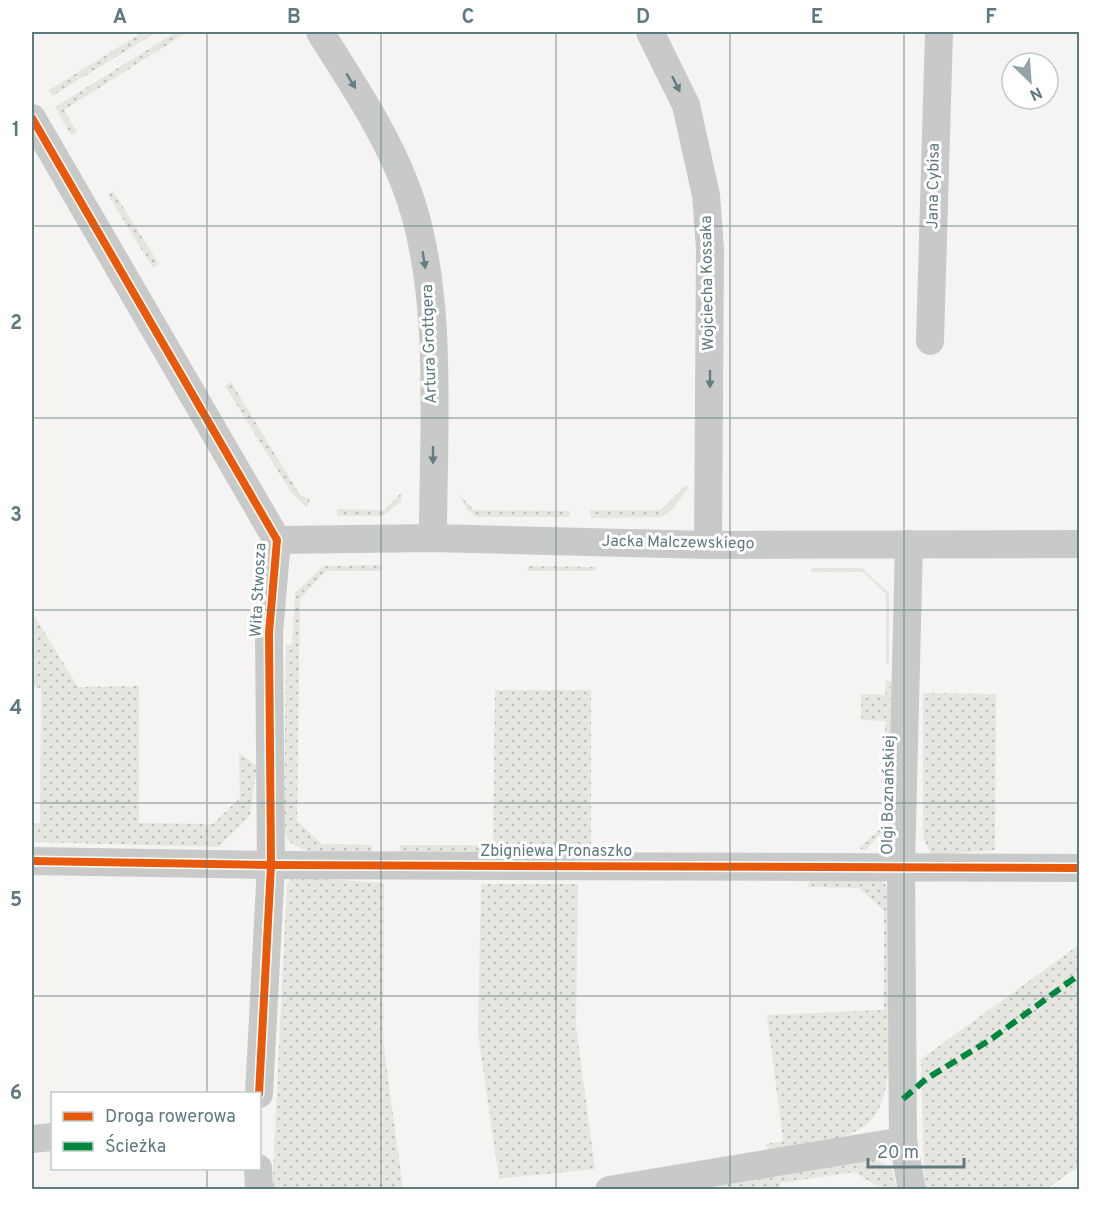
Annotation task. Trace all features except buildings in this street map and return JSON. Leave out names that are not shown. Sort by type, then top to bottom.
[{"type":"street","name":"Artura Grottgera","points":[[321,32],[386,142],[406,187],[419,226],[431,299],[433,538]]},
{"type":"street","name":"Wojciecha Kossaka","points":[[650,32],[686,105],[706,195],[711,249],[708,545]]},
{"type":"street","name":"Jana Cybisa","points":[[930,341],[939,32]]},
{"type":"street","name":"Wita Stwosza","points":[[32,118],[278,540],[269,633],[271,865],[259,1092]]},
{"type":"street","name":"Jacka Malczewskiego","points":[[278,540],[433,538],[708,545],[1080,544]]},
{"type":"street","name":"Olgi Boznańskiej","points":[[909,544],[901,866],[903,1141],[912,1190]]},
{"type":"street","name":"Zbigniewa Pronaszko","points":[[32,861],[271,865],[1080,868]]},
{"type":"street","points":[[32,1139],[51,1137]]},
{"type":"street","points":[[609,1190],[903,1141]]},
{"type":"street","points":[[258,1170],[259,1190]]},
{"type":"shaded area","points":[[143,32],[157,32],[52,96],[49,90]]},
{"type":"shaded area","points":[[176,32],[188,32],[64,110],[77,132],[71,135],[55,107]]},
{"type":"shaded area","points":[[113,191],[159,264],[153,268],[108,195]]},
{"type":"shaded area","points":[[231,382],[300,495],[310,499],[307,508],[291,492],[225,386]]},
{"type":"shaded area","points":[[686,485],[688,488],[672,510],[662,517],[591,518],[590,510],[661,510]]},
{"type":"shaded area","points":[[402,492],[401,502],[383,516],[337,516],[337,509],[385,510]]},
{"type":"shaded area","points":[[459,495],[474,510],[570,511],[570,517],[477,517],[468,511]]},
{"type":"shaded area","points":[[382,565],[382,571],[326,571],[300,599],[297,821],[322,844],[373,845],[372,852],[313,852],[293,845],[287,838],[284,819],[286,645],[292,645],[295,593],[323,566]]},
{"type":"shaded area","points":[[528,566],[596,567],[595,571],[527,571]]},
{"type":"shaded area","points":[[812,568],[862,568],[889,593],[889,665],[886,664],[886,594],[863,572],[811,572]]},
{"type":"shaded area","points":[[32,612],[78,687],[139,686],[139,823],[213,824],[240,798],[239,753],[257,765],[250,816],[219,847],[33,842],[32,823],[40,823],[41,688],[32,687]]},
{"type":"shaded area","points":[[886,681],[891,681],[889,825],[865,851],[859,848],[885,824],[885,721],[861,720],[861,694],[885,695]]},
{"type":"shaded area","points":[[495,690],[591,690],[591,853],[399,853],[400,845],[493,845]]},
{"type":"shaded area","points":[[923,693],[996,694],[995,850],[931,855],[923,837]]},
{"type":"shaded area","points":[[293,877],[384,883],[383,1040],[403,1189],[272,1190],[287,884]]},
{"type":"shaded area","points":[[809,879],[881,879],[891,892],[893,1010],[888,1075],[882,1101],[873,1118],[864,1126],[825,1143],[770,1153],[765,1144],[783,1141],[767,1015],[884,1010],[884,911],[859,888],[808,887]]},
{"type":"shaded area","points":[[481,884],[578,884],[576,1026],[595,1169],[499,1179],[478,1033]]},
{"type":"shaded area","points":[[1079,945],[1079,1167],[1046,1189],[927,1189],[924,1179],[921,1059]]},
{"type":"shaded area","points":[[868,1153],[892,1169],[897,1189],[881,1189],[855,1172],[780,1183],[780,1189],[651,1190]]},
{"type":"marked path","points":[[903,1099],[926,1079],[990,1040],[1080,974]]},
{"type":"cycle path","points":[[32,118],[277,540],[269,633],[271,865],[259,1092]]},
{"type":"cycle path","points":[[32,861],[271,865],[1080,868]]}]
